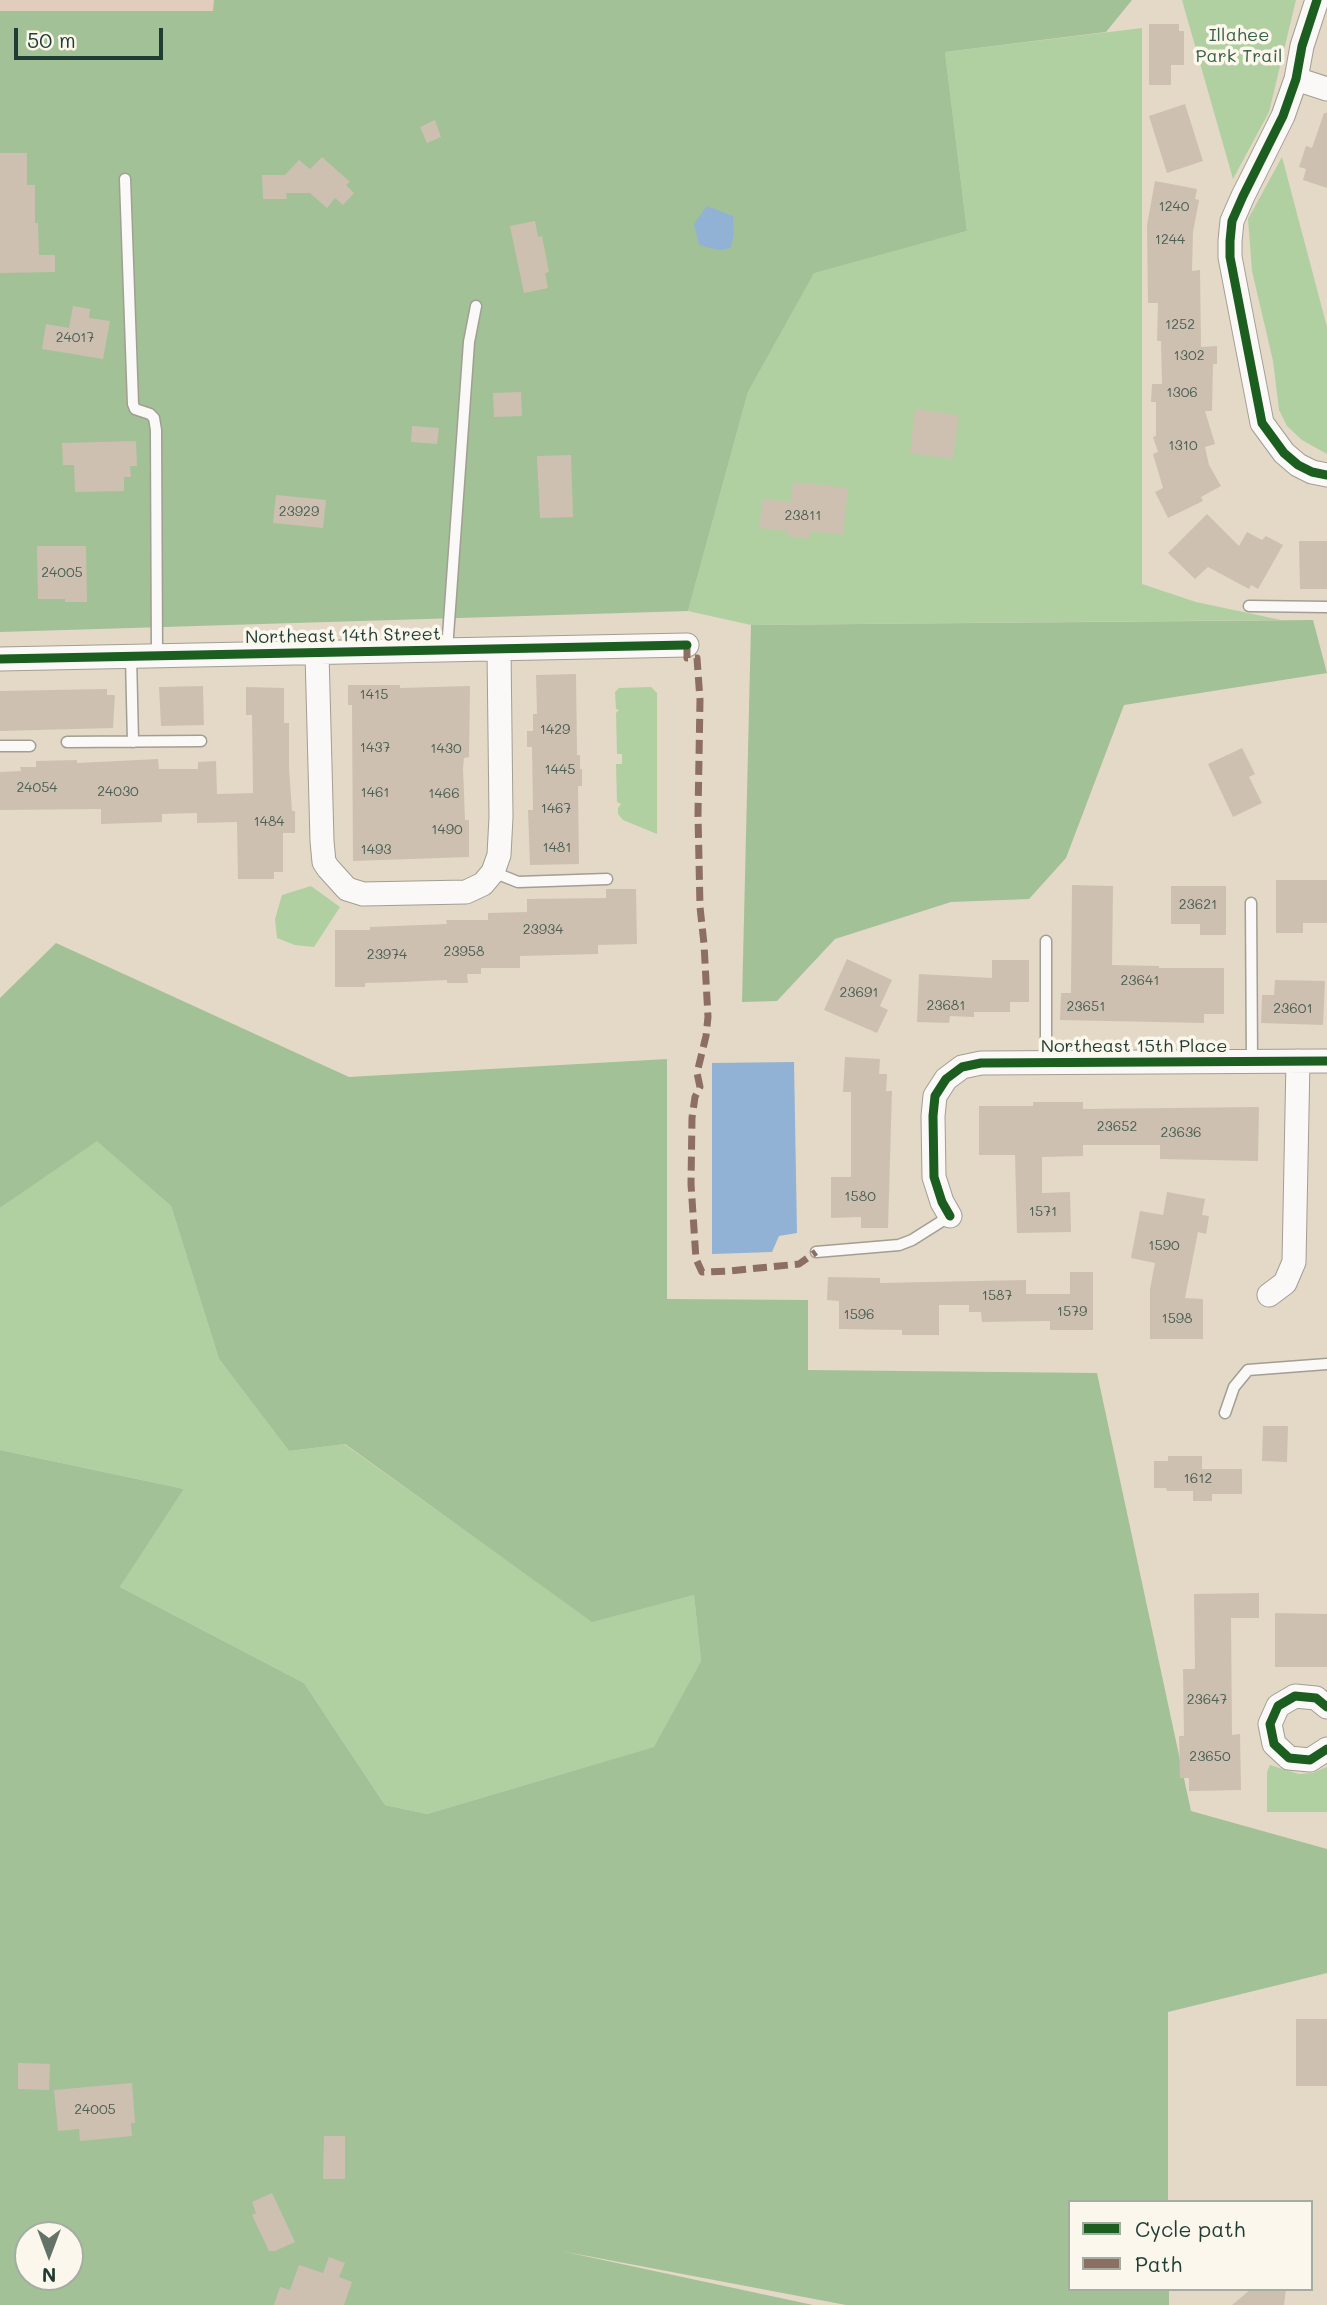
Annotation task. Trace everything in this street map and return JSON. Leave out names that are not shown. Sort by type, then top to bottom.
[{"type":"street","points":[[1317,0],[1283,116],[1232,221],[1230,257],[1262,423],[1284,453],[1298,465],[1327,475]]},
{"type":"street","points":[[1296,79],[1327,89]]},
{"type":"street","name":"Northeast 14th Street","points":[[0,659],[687,645]]},
{"type":"street","points":[[317,653],[322,841],[324,862],[332,876],[347,889],[363,894],[466,892],[483,884],[494,872],[499,855],[499,649]]},
{"type":"street","points":[[1269,1295],[1284,1283],[1294,1262],[1298,1061]]},
{"type":"street","name":"Northeast 15th Place","points":[[950,1216],[934,1177],[933,1116],[935,1096],[946,1079],[962,1067],[981,1063],[1327,1061]]},
{"type":"street","points":[[1327,1707],[1316,1698],[1296,1696],[1278,1706],[1270,1724],[1274,1744],[1289,1758],[1310,1760],[1327,1749]]},
{"type":"lane","points":[[125,179],[132,404],[135,409],[154,418],[156,430],[157,656]]},
{"type":"lane","points":[[447,650],[469,342],[476,306]]},
{"type":"lane","points":[[1249,606],[1327,607]]},
{"type":"lane","points":[[131,656],[133,742]]},
{"type":"lane","points":[[66,742],[201,741]]},
{"type":"lane","points":[[0,746],[30,746]]},
{"type":"lane","points":[[494,872],[518,882],[607,879]]},
{"type":"lane","points":[[1251,904],[1252,1062]]},
{"type":"lane","points":[[1046,940],[1046,1063]]},
{"type":"lane","points":[[816,1252],[899,1245],[950,1216]]},
{"type":"lane","points":[[1225,1413],[1234,1387],[1248,1370],[1327,1364]]},
{"type":"shaded area","points":[[0,0],[214,0],[214,11],[0,11]]},
{"type":"green space","points":[[214,0],[1132,0],[1106,32],[945,52],[967,231],[814,273],[748,392],[688,611],[0,632],[0,11],[213,11]]},
{"type":"green space","name":"Illahee Park Trail","points":[[1182,0],[1296,0],[1269,112],[1233,179]]},
{"type":"green space","points":[[1142,28],[1142,584],[1196,602],[1281,620],[751,625],[688,611],[748,392],[814,272],[967,231],[945,52]]},
{"type":"green space","points":[[1282,157],[1327,327],[1327,454],[1302,440],[1287,426],[1279,410],[1273,361],[1252,271],[1248,219]]},
{"type":"green space","points":[[1313,620],[1327,673],[1124,705],[1066,858],[1029,899],[951,902],[835,939],[777,1001],[742,1002],[751,625]]},
{"type":"green space","points":[[651,687],[657,693],[657,834],[623,820],[618,814],[621,804],[617,802],[616,764],[622,764],[622,754],[617,754],[616,713],[619,710],[616,709],[615,692],[619,688]]},
{"type":"green space","points":[[311,886],[340,907],[314,947],[295,945],[277,938],[275,919],[282,895]]},
{"type":"green space","points":[[56,943],[349,1077],[667,1059],[667,1299],[808,1300],[808,1370],[1097,1373],[1191,1811],[1327,1849],[1327,1973],[1168,2012],[1168,2200],[1068,2200],[1068,2291],[1169,2291],[1169,2305],[846,2305],[561,2251],[813,2305],[0,2305],[0,1450],[184,1489],[120,1587],[304,1683],[385,1805],[427,1814],[654,1747],[701,1661],[694,1595],[592,1622],[345,1444],[289,1451],[219,1359],[171,1206],[97,1141],[0,1208],[0,998]]},
{"type":"green space","points":[[97,1140],[171,1206],[219,1359],[289,1451],[344,1444],[592,1621],[694,1595],[701,1661],[655,1747],[427,1814],[385,1805],[304,1683],[120,1587],[184,1489],[0,1450],[0,1208]]},
{"type":"green space","points":[[1270,1765],[1299,1774],[1312,1773],[1327,1767],[1327,1812],[1267,1812],[1267,1772]]},
{"type":"water","points":[[707,206],[733,216],[731,248],[718,250],[699,245],[694,224]]},
{"type":"water","points":[[794,1062],[797,1233],[779,1236],[772,1252],[712,1254],[712,1063]]},
{"type":"building","points":[[1149,24],[1179,24],[1179,31],[1184,31],[1184,65],[1171,65],[1171,85],[1149,85]]},
{"type":"building","points":[[1185,104],[1203,161],[1167,173],[1149,116]]},
{"type":"building","points":[[1324,113],[1327,113],[1327,188],[1303,180],[1306,169],[1299,167],[1306,146],[1312,148]]},
{"type":"building","points":[[435,120],[441,137],[427,143],[420,127]]},
{"type":"building","points":[[0,153],[27,153],[27,185],[35,185],[35,223],[38,223],[39,255],[55,255],[55,272],[0,273]]},
{"type":"building","points":[[322,157],[350,182],[346,185],[354,193],[343,205],[335,198],[327,208],[310,193],[286,193],[287,199],[263,199],[262,175],[285,175],[299,160],[310,169]]},
{"type":"building","points":[[1155,181],[1197,189],[1195,199],[1199,200],[1193,232],[1192,271],[1200,270],[1201,347],[1217,346],[1217,364],[1213,364],[1212,411],[1205,411],[1215,444],[1205,447],[1209,465],[1221,486],[1201,497],[1203,501],[1168,518],[1155,492],[1163,488],[1153,454],[1158,452],[1153,437],[1156,436],[1156,402],[1151,402],[1152,384],[1162,384],[1161,341],[1157,341],[1158,303],[1148,303],[1147,225]]},
{"type":"building","points":[[535,221],[538,237],[542,236],[549,272],[545,273],[548,288],[524,293],[510,226]]},
{"type":"building","points":[[73,306],[90,309],[89,318],[110,321],[103,359],[42,349],[46,324],[69,328]]},
{"type":"building","points":[[521,392],[522,416],[494,417],[493,393]]},
{"type":"building","points":[[915,409],[959,415],[953,459],[910,453]]},
{"type":"building","points":[[412,426],[439,428],[437,444],[411,442]]},
{"type":"building","points":[[136,441],[137,466],[130,466],[131,477],[124,477],[124,491],[75,492],[74,465],[63,465],[62,443]]},
{"type":"building","points":[[571,455],[573,517],[540,518],[537,456]]},
{"type":"building","points":[[793,482],[848,488],[843,535],[810,531],[810,539],[787,536],[787,531],[759,528],[763,499],[791,502]]},
{"type":"building","points":[[276,495],[326,500],[323,528],[273,523]]},
{"type":"building","points":[[1207,514],[1239,546],[1247,532],[1262,540],[1266,536],[1283,545],[1258,589],[1251,585],[1249,589],[1208,567],[1195,579],[1168,553]]},
{"type":"building","points":[[1299,541],[1327,541],[1327,589],[1300,589]]},
{"type":"building","points":[[37,546],[86,546],[87,602],[38,599]]},
{"type":"building","points":[[576,674],[577,755],[580,755],[582,769],[582,786],[578,786],[579,864],[530,865],[528,810],[533,810],[532,747],[527,747],[527,731],[533,731],[533,714],[537,714],[536,675]]},
{"type":"building","points":[[348,685],[400,685],[400,688],[470,686],[469,757],[464,758],[463,768],[465,820],[469,820],[469,857],[353,861],[352,705],[348,705]]},
{"type":"building","points":[[203,686],[204,725],[161,726],[159,687]]},
{"type":"building","points":[[246,687],[284,688],[284,723],[289,723],[289,768],[295,833],[283,833],[283,872],[274,872],[274,879],[238,879],[237,822],[197,823],[197,813],[162,814],[162,822],[101,824],[101,809],[0,810],[0,772],[21,771],[20,767],[36,767],[36,761],[77,760],[77,763],[158,759],[159,769],[198,769],[198,762],[216,761],[217,794],[253,793],[252,715],[246,715]]},
{"type":"building","points":[[107,689],[107,695],[115,695],[113,728],[0,731],[0,691]]},
{"type":"building","points":[[1242,748],[1255,774],[1249,777],[1262,803],[1233,817],[1208,764]]},
{"type":"building","points":[[1276,880],[1327,880],[1327,923],[1303,923],[1303,933],[1276,933]]},
{"type":"building","points":[[1072,885],[1113,886],[1112,965],[1224,968],[1224,1014],[1204,1014],[1204,1023],[1060,1020],[1061,993],[1071,993]]},
{"type":"building","points":[[1171,886],[1226,886],[1226,935],[1200,935],[1200,924],[1171,924]]},
{"type":"building","points":[[606,889],[636,889],[637,944],[598,945],[598,954],[520,956],[520,968],[481,968],[481,974],[467,974],[468,983],[447,983],[447,980],[365,983],[365,987],[335,987],[335,930],[447,924],[446,920],[488,920],[488,913],[527,912],[527,899],[606,898]]},
{"type":"building","points":[[847,959],[892,980],[880,1006],[888,1010],[877,1033],[824,1010]]},
{"type":"building","points":[[992,960],[1029,960],[1029,1002],[1010,1002],[1010,1012],[974,1012],[974,1017],[950,1016],[949,1023],[917,1022],[919,974],[992,978]]},
{"type":"building","points":[[1275,980],[1325,981],[1323,1025],[1261,1023],[1262,995],[1274,995]]},
{"type":"building","points":[[845,1057],[880,1059],[879,1074],[887,1074],[886,1091],[892,1091],[888,1228],[861,1228],[861,1217],[831,1218],[831,1177],[851,1177],[851,1092],[843,1092]]},
{"type":"building","points":[[1033,1102],[1083,1102],[1083,1109],[1259,1107],[1258,1161],[1160,1159],[1160,1145],[1083,1145],[1083,1156],[1042,1157],[1042,1193],[1070,1192],[1071,1232],[1017,1233],[1015,1155],[979,1155],[979,1106],[1033,1106]]},
{"type":"building","points":[[1167,1192],[1205,1199],[1202,1215],[1209,1216],[1206,1234],[1198,1232],[1185,1298],[1203,1299],[1203,1339],[1150,1339],[1150,1289],[1155,1263],[1131,1258],[1140,1211],[1163,1215]]},
{"type":"building","points":[[1070,1272],[1093,1272],[1093,1330],[1050,1330],[1050,1321],[982,1322],[981,1312],[969,1312],[969,1305],[939,1305],[939,1335],[902,1335],[902,1330],[839,1329],[839,1301],[827,1300],[828,1277],[880,1278],[880,1283],[1026,1280],[1026,1294],[1070,1294]]},
{"type":"building","points":[[1263,1426],[1288,1426],[1287,1462],[1262,1461]]},
{"type":"building","points":[[1168,1456],[1202,1456],[1202,1469],[1242,1469],[1242,1494],[1212,1494],[1212,1501],[1193,1501],[1193,1491],[1154,1488],[1154,1461],[1168,1461]]},
{"type":"building","points":[[1259,1593],[1259,1618],[1231,1618],[1232,1735],[1240,1734],[1241,1790],[1189,1791],[1189,1778],[1180,1778],[1179,1736],[1184,1736],[1183,1669],[1195,1669],[1194,1594]]},
{"type":"building","points":[[1275,1613],[1327,1614],[1327,1667],[1275,1667]]},
{"type":"building","points":[[1296,2019],[1327,2019],[1327,2086],[1296,2086]]},
{"type":"building","points":[[18,2063],[50,2064],[49,2090],[18,2089]]},
{"type":"building","points":[[132,2083],[135,2123],[131,2123],[132,2136],[80,2141],[79,2129],[58,2131],[54,2090]]},
{"type":"building","points":[[324,2136],[345,2136],[345,2179],[323,2179]]},
{"type":"building","points":[[272,2193],[295,2242],[269,2251],[252,2215],[256,2213],[252,2202]]},
{"type":"building","points":[[329,2257],[345,2263],[339,2277],[352,2282],[344,2305],[274,2305],[280,2287],[290,2290],[299,2265],[323,2273]]},
{"type":"building","points":[[1249,2291],[1286,2291],[1284,2305],[1232,2305]]},
{"type":"marked path","points":[[687,645],[687,658],[697,658],[700,700],[700,907],[708,1017],[697,1073],[700,1087],[695,1097],[692,1118],[691,1184],[696,1259],[702,1272],[729,1271],[799,1264],[816,1252]]},
{"type":"cycle path","points":[[1317,0],[1283,116],[1232,221],[1230,257],[1262,423],[1284,453],[1298,465],[1327,475]]},
{"type":"cycle path","points":[[0,659],[687,645]]},
{"type":"cycle path","points":[[950,1216],[934,1177],[933,1116],[935,1096],[946,1079],[962,1067],[981,1063],[1327,1061]]},
{"type":"cycle path","points":[[1327,1707],[1316,1698],[1295,1696],[1278,1706],[1270,1724],[1274,1744],[1289,1758],[1310,1760],[1327,1749]]}]
